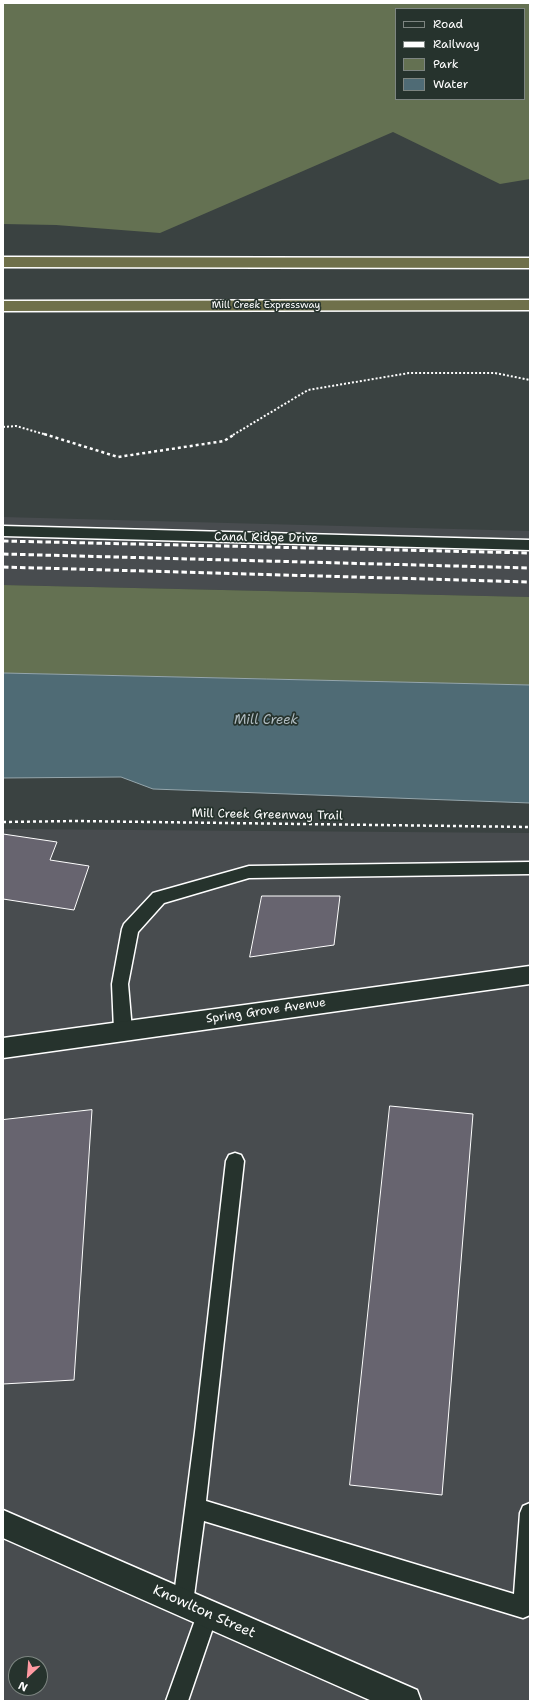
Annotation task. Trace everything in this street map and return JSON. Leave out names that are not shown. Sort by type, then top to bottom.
[{"type":"highway","points":[[3,262],[530,264]]},
{"type":"highway","name":"Mill Creek Expressway","points":[[3,306],[530,306]]},
{"type":"main road","name":"Spring Grove Avenue","points":[[3,1048],[124,1030],[530,975]]},
{"type":"main road","name":"Knowlton Street","points":[[3,1524],[406,1701]]},
{"type":"lane","name":"Canal Ridge Drive","points":[[3,531],[530,545]]},
{"type":"lane","points":[[124,1030],[120,984],[130,929],[158,898],[249,872],[530,868]]},
{"type":"lane","points":[[177,1701],[195,1608],[195,1508],[205,1432],[235,1161]]},
{"type":"lane","points":[[195,1508],[523,1607],[530,1513]]},
{"type":"path","points":[[3,427],[16,426],[118,457],[224,441],[308,390],[409,372],[495,373],[530,380]]},
{"type":"path","name":"Mill Creek Greenway Trail","points":[[3,822],[530,827]]},
{"type":"shaded area","points":[[3,517],[530,531],[530,597],[3,585]]},
{"type":"shaded area","points":[[3,829],[530,833],[530,1701],[3,1701]]},
{"type":"green space","points":[[3,3],[530,3],[530,179],[500,184],[393,132],[160,233],[56,225],[3,224]]},
{"type":"green space","points":[[3,585],[530,597],[530,685],[3,673]]},
{"type":"water","name":"Mill Creek","points":[[3,673],[530,685],[530,803],[153,789],[121,777],[3,778]]},
{"type":"building","points":[[3,834],[57,842],[50,860],[89,866],[74,910],[3,899]]},
{"type":"building","points":[[262,896],[340,896],[334,945],[250,957]]},
{"type":"building","points":[[390,1106],[473,1114],[442,1495],[350,1485]]},
{"type":"building","points":[[92,1110],[74,1380],[3,1384],[3,1120]]},
{"type":"railway","points":[[3,541],[530,553]]},
{"type":"railway","points":[[3,554],[530,568]]},
{"type":"railway","points":[[3,567],[530,582]]}]
